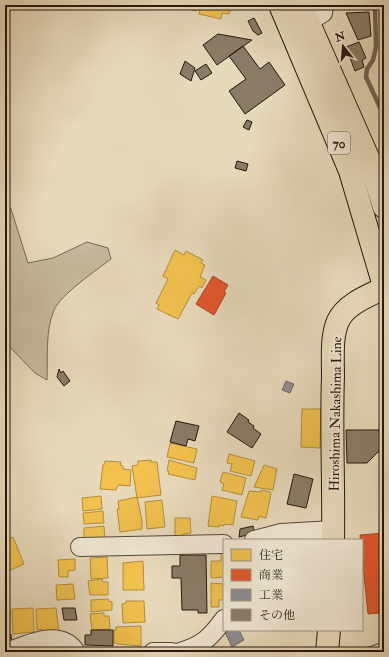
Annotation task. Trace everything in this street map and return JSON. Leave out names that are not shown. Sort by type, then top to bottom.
[{"type":"main road","name":"Hiroshima Nakashima Line","points":[[280,5],[350,171],[384,287],[361,299],[346,310],[338,322],[334,343],[332,392],[333,535]]},
{"type":"main road","name":"70","points":[[305,13],[370,162],[384,208]]},
{"type":"main road","points":[[327,652],[329,631]]},
{"type":"street","points":[[305,13],[323,13],[324,5]]},
{"type":"street","points":[[258,539],[281,533],[333,535]]},
{"type":"street","points":[[80,547],[223,544]]},
{"type":"street","points":[[180,652],[197,647],[213,634],[223,620]]},
{"type":"street","points":[[7,652],[37,641],[51,640],[67,643],[76,652]]},
{"type":"street","points":[[153,652],[172,652]]},
{"type":"lane","points":[[370,652],[384,647]]},
{"type":"shaded area","points":[[5,201],[11,209],[28,263],[53,258],[87,242],[108,248],[111,259],[71,290],[54,310],[48,336],[47,380],[35,373],[5,342]]},
{"type":"building: 住宅","points":[[187,5],[197,5],[196,11],[186,8]]},
{"type":"building: 住宅","points":[[201,5],[224,5],[231,7],[229,14],[222,13],[221,19],[199,14]]},
{"type":"building: 住宅","points":[[175,250],[184,255],[186,251],[203,260],[201,263],[205,265],[200,277],[206,280],[202,288],[199,286],[194,294],[192,293],[178,319],[157,309],[159,305],[156,303],[168,279],[163,276]]},
{"type":"building: 住宅","points":[[302,409],[321,409],[320,448],[301,447]]},
{"type":"building: 住宅","points":[[170,443],[197,449],[194,463],[167,457]]},
{"type":"building: 住宅","points":[[229,454],[255,461],[251,476],[230,471],[232,464],[227,463]]},
{"type":"building: 住宅","points":[[151,460],[151,462],[157,462],[161,495],[137,498],[132,466],[138,465],[138,461]]},
{"type":"building: 住宅","points":[[169,460],[197,468],[195,480],[168,474],[169,471],[167,471]]},
{"type":"building: 住宅","points":[[105,461],[121,462],[120,465],[123,466],[123,469],[131,470],[130,486],[118,485],[116,490],[100,489],[103,465]]},
{"type":"building: 住宅","points":[[264,465],[277,469],[273,490],[254,487]]},
{"type":"building: 住宅","points":[[223,472],[246,478],[242,495],[222,490],[224,484],[220,482]]},
{"type":"building: 住宅","points":[[261,490],[270,492],[271,494],[266,518],[259,516],[258,520],[241,517],[249,491],[261,492]]},
{"type":"building: 住宅","points":[[101,496],[102,509],[83,511],[82,498]]},
{"type":"building: 住宅","points":[[212,496],[237,501],[233,525],[224,524],[224,526],[219,525],[219,527],[208,526]]},
{"type":"building: 住宅","points":[[137,497],[142,520],[142,529],[120,532],[117,509],[119,509],[118,501]]},
{"type":"building: 住宅","points":[[162,500],[165,527],[147,529],[145,502]]},
{"type":"building: 住宅","points":[[103,511],[104,523],[84,524],[83,513]]},
{"type":"building: 住宅","points":[[175,518],[190,518],[191,533],[175,537]]},
{"type":"building: 住宅","points":[[104,526],[105,540],[84,539],[84,528]]},
{"type":"building: 住宅","points":[[13,537],[24,564],[6,572],[7,574],[5,575],[5,540]]},
{"type":"building: 住宅","points":[[221,553],[223,553],[223,577],[211,578],[211,561],[221,561]]},
{"type":"building: 住宅","points":[[107,557],[108,578],[91,579],[90,558]]},
{"type":"building: 住宅","points":[[75,559],[75,570],[68,571],[68,577],[59,577],[58,560]]},
{"type":"building: 住宅","points":[[143,561],[144,590],[123,590],[123,563]]},
{"type":"building: 住宅","points":[[102,579],[103,582],[108,582],[108,595],[90,595],[88,581]]},
{"type":"building: 住宅","points":[[211,583],[223,584],[223,600],[219,600],[219,607],[211,607]]},
{"type":"building: 住宅","points":[[73,584],[75,599],[57,600],[56,585]]},
{"type":"building: 住宅","points":[[108,599],[112,602],[112,610],[91,612],[91,600]]},
{"type":"building: 住宅","points":[[126,601],[144,601],[145,622],[123,623],[122,604],[126,603]]},
{"type":"building: 住宅","points":[[33,608],[34,632],[13,634],[12,609]]},
{"type":"building: 住宅","points":[[56,608],[59,632],[43,633],[42,629],[37,630],[36,609]]},
{"type":"building: 住宅","points":[[5,610],[10,610],[10,633],[5,633]]},
{"type":"building: 住宅","points":[[104,613],[104,616],[109,616],[110,629],[92,630],[90,614]]},
{"type":"building: 住宅","points":[[141,626],[141,646],[114,643],[114,630],[116,630],[116,627]]},
{"type":"building: 住宅","points":[[55,648],[56,652],[38,652]]},
{"type":"building: 商業","points":[[213,276],[228,285],[224,292],[226,293],[214,315],[196,304]]},
{"type":"building: 商業","points":[[384,533],[384,617],[380,618],[379,613],[368,614],[363,565],[363,539],[360,539],[360,535]]},
{"type":"building: 工業","points":[[286,381],[294,384],[290,393],[282,390]]},
{"type":"building: 工業","points":[[224,631],[240,631],[244,640],[232,647]]},
{"type":"building: その他","points":[[369,12],[371,36],[358,40],[346,13]]},
{"type":"building: その他","points":[[254,18],[262,33],[258,35],[253,31],[248,21]]},
{"type":"building: その他","points":[[218,34],[252,40],[217,65],[203,45]]},
{"type":"building: その他","points":[[359,42],[366,58],[362,60],[364,67],[355,71],[346,47]]},
{"type":"building: その他","points":[[243,46],[260,69],[269,62],[285,85],[245,114],[229,91],[246,79],[229,56]]},
{"type":"building: その他","points":[[185,61],[195,68],[191,81],[180,74]]},
{"type":"building: その他","points":[[206,64],[212,73],[201,80],[195,71]]},
{"type":"building: その他","points":[[247,120],[252,122],[249,130],[243,127]]},
{"type":"building: その他","points":[[237,161],[248,164],[246,171],[235,168]]},
{"type":"building: その他","points":[[59,369],[61,373],[63,371],[70,381],[64,386],[57,377]]},
{"type":"building: その他","points":[[239,413],[249,420],[248,422],[254,426],[253,428],[261,434],[252,448],[227,432]]},
{"type":"building: その他","points":[[176,421],[199,426],[195,441],[188,439],[186,446],[170,442]]},
{"type":"building: その他","points":[[346,430],[380,430],[380,450],[367,463],[347,463]]},
{"type":"building: その他","points":[[294,474],[313,479],[306,508],[287,504]]},
{"type":"building: その他","points":[[253,526],[255,533],[239,537],[240,529]]},
{"type":"building: その他","points":[[180,555],[206,555],[207,613],[198,613],[198,610],[182,610],[181,578],[172,578],[172,566],[180,566]]},
{"type":"building: その他","points":[[62,608],[75,608],[77,620],[64,620]]},
{"type":"building: その他","points":[[91,630],[113,630],[113,646],[85,645],[85,635],[91,635]]},
{"type":"building: その他","points":[[11,634],[12,644],[5,644],[5,635]]},
{"type":"waterway","points":[[375,5],[376,47],[373,60],[367,69],[366,77],[384,116]]}]
